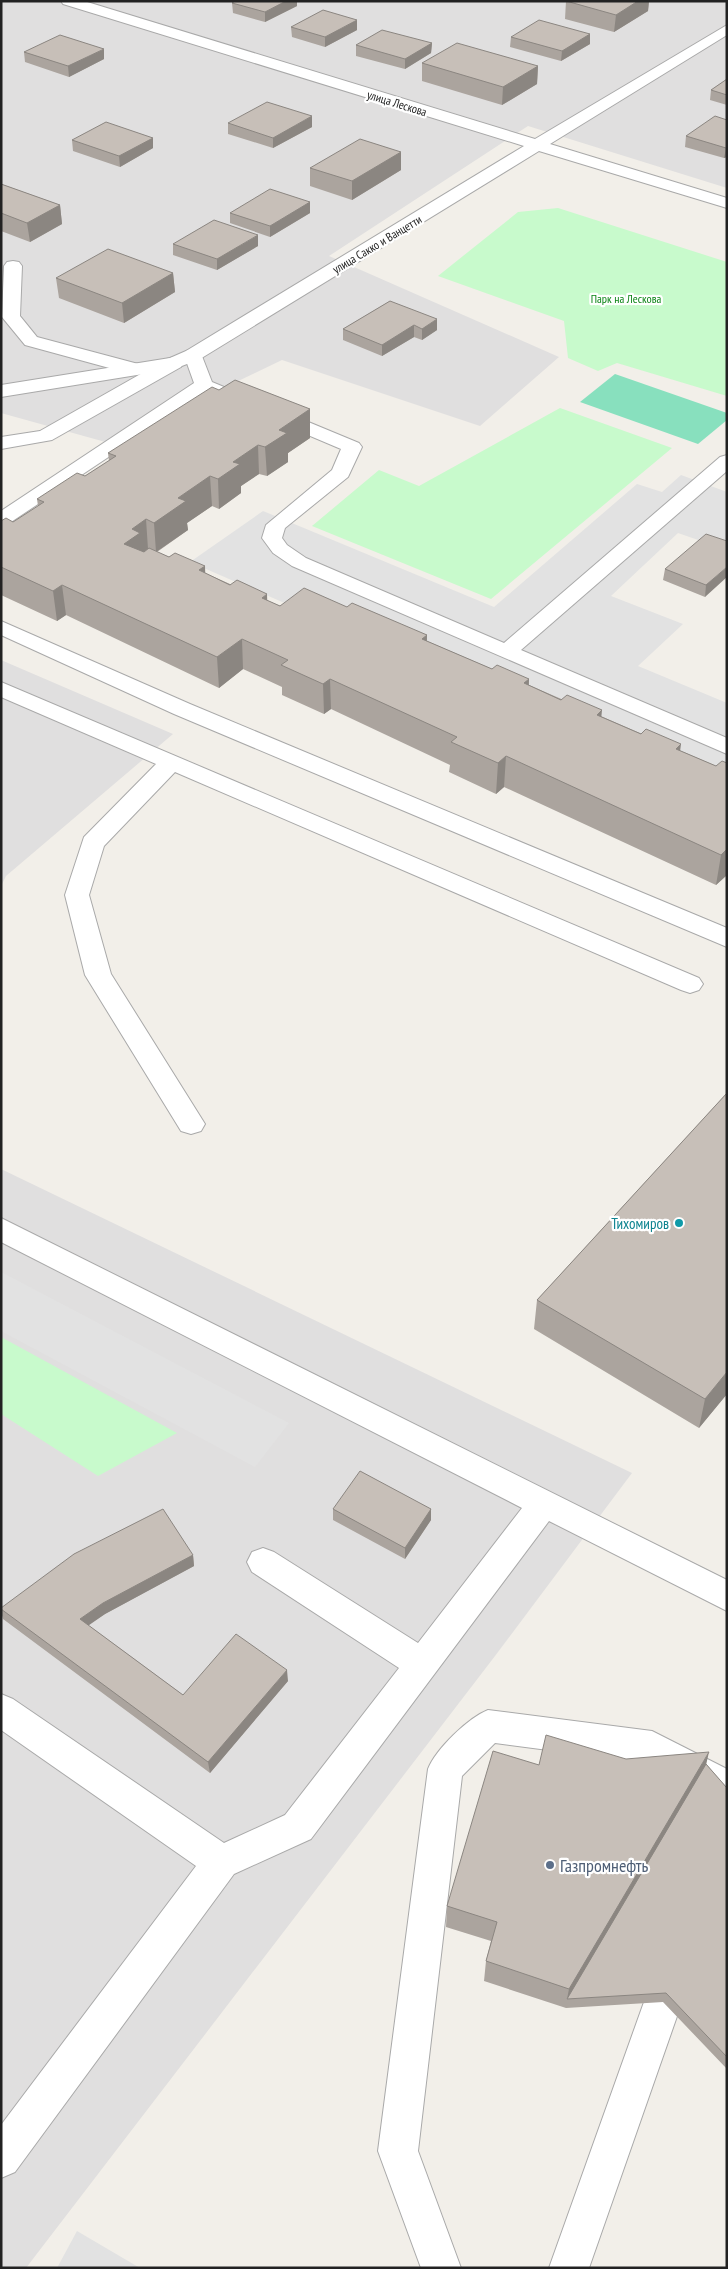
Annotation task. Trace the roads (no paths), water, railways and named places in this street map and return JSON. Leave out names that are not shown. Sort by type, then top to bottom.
[{"type":"street","name":"улица Лескова","points":[[68,1],[727,203]]},
{"type":"street","name":"улица Сакко и Ванцетти","points":[[2,391],[174,363],[193,355],[727,29]]},
{"type":"street","points":[[12,266],[11,317],[31,341],[135,369]]},
{"type":"street","points":[[193,355],[204,385],[352,447],[341,473],[276,525],[272,538],[280,549],[299,562],[727,747]]},
{"type":"street","points":[[1,443],[45,436],[174,363]]},
{"type":"street","points":[[1,520],[204,385]]},
{"type":"street","points":[[506,652],[727,461]]},
{"type":"street","points":[[1,627],[182,709],[727,938]]},
{"type":"street","points":[[1,690],[690,984]]},
{"type":"street","points":[[171,762],[93,843],[77,895],[98,975],[191,1124]]},
{"type":"street","points":[[1,1230],[727,1596]]},
{"type":"street","points":[[1,2158],[221,1862],[298,1827],[544,1503]]},
{"type":"street","points":[[263,1562],[422,1664]]},
{"type":"street","points":[[1,1710],[221,1862]]},
{"type":"street","points":[[441,2268],[398,2151],[445,1769],[488,1726],[652,1747],[727,1787]]},
{"type":"street","points":[[569,2268],[663,2002]]},
{"type":"place","name":"Тихомиров","points":[[679,1223]]},
{"type":"place","name":"Газпромнефть","points":[[550,1865]]},
{"type":"park label","name":"Парк на Лескова","points":[[626,298]]}]
